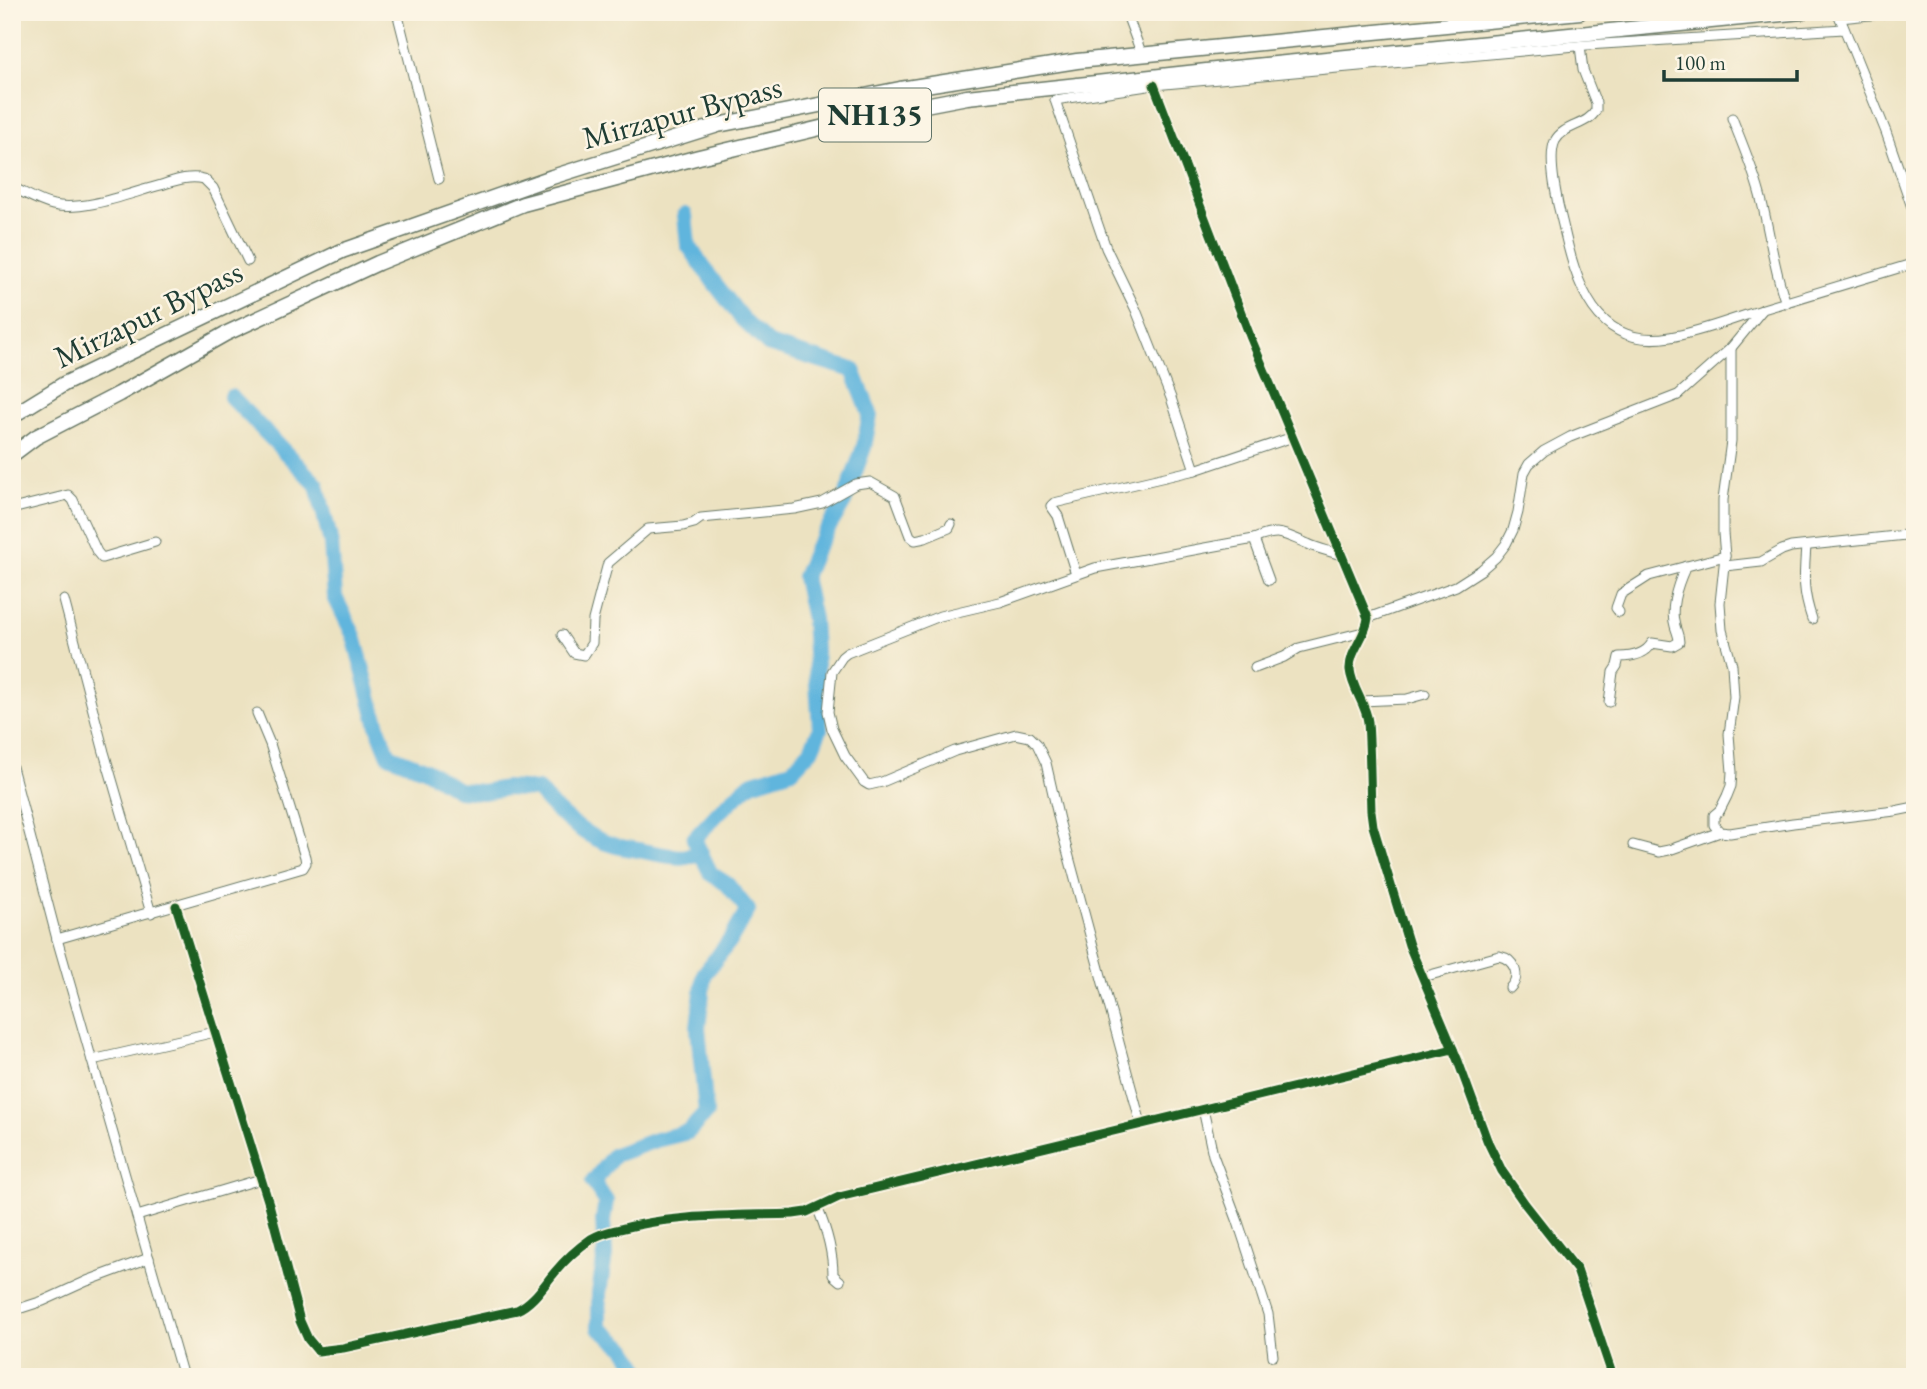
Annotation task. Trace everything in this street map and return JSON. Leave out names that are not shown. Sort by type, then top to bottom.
[{"type":"highway","name":"Mirzapur Bypass","points":[[12,416],[64,384],[342,251],[552,177],[718,125],[900,89],[1077,61],[1580,12]]},
{"type":"highway","name":"NH135","points":[[12,455],[36,437],[225,334],[378,263],[523,204],[699,157],[870,116],[967,97],[1802,12]]},
{"type":"street","points":[[397,12],[439,179]]},
{"type":"street","points":[[1126,12],[1142,55]]},
{"type":"street","points":[[1899,12],[1839,16],[1886,132],[1914,213]]},
{"type":"street","points":[[1195,470],[1136,310],[1106,248],[1055,100],[1154,85],[1580,46],[1844,29]]},
{"type":"street","points":[[1580,46],[1583,70],[1596,103],[1596,110],[1588,119],[1561,133],[1553,146],[1552,166],[1577,278],[1600,317],[1623,334],[1655,339],[1687,333],[1915,263]]},
{"type":"street","points":[[1154,85],[1250,336],[1368,618],[1351,659],[1350,669],[1367,721],[1373,826],[1409,945],[1453,1049],[1487,1140],[1525,1205],[1574,1265],[1584,1286]]},
{"type":"street","points":[[1732,118],[1760,195],[1779,283],[1786,303]]},
{"type":"street","points":[[12,187],[53,205],[65,206],[100,201],[187,178],[204,178],[214,188],[248,261]]},
{"type":"street","points":[[1368,618],[1469,579],[1496,557],[1506,544],[1513,530],[1524,472],[1529,464],[1555,444],[1570,437],[1678,395],[1731,348],[1763,309]]},
{"type":"street","points":[[1720,832],[1713,820],[1731,786],[1729,734],[1734,697],[1732,665],[1720,618],[1725,566],[1722,515],[1731,442],[1731,348]]},
{"type":"street","points":[[1076,575],[1058,516],[1052,505],[1063,500],[1195,470],[1293,437]]},
{"type":"street","points":[[562,635],[574,653],[584,655],[592,643],[593,620],[608,564],[648,529],[683,526],[701,518],[794,509],[822,503],[856,484],[870,482],[887,494],[895,496],[910,536],[915,540],[949,528],[951,524]]},
{"type":"street","points":[[12,509],[68,495],[74,500],[102,558],[155,542]]},
{"type":"street","points":[[1141,1124],[1046,763],[1037,744],[1030,737],[1016,734],[955,751],[869,785],[845,755],[832,729],[828,712],[832,672],[847,653],[940,616],[1000,602],[1095,568],[1277,533],[1286,533],[1309,545],[1341,555]]},
{"type":"street","points":[[1725,566],[1761,562],[1782,550],[1915,534]]},
{"type":"street","points":[[1254,539],[1269,580]]},
{"type":"street","points":[[1806,546],[1805,598],[1812,619]]},
{"type":"street","points":[[1619,612],[1616,608],[1621,594],[1640,580],[1725,556]]},
{"type":"street","points":[[1609,702],[1613,671],[1619,657],[1642,652],[1649,649],[1652,643],[1672,646],[1679,642],[1674,625],[1674,603],[1679,580],[1686,566]]},
{"type":"street","points":[[64,600],[151,913]]},
{"type":"street","points":[[1255,668],[1299,648],[1363,632]]},
{"type":"street","points":[[1361,701],[1398,700],[1425,694]]},
{"type":"street","points":[[57,939],[298,871],[305,866],[305,857],[270,744],[257,713]]},
{"type":"street","points":[[12,767],[57,939],[183,1377]]},
{"type":"street","points":[[1633,845],[1659,852],[1720,832],[1730,833],[1793,822],[1915,807]]},
{"type":"street","points":[[176,905],[261,1180],[300,1321],[308,1339],[318,1351],[343,1348],[517,1310],[530,1302],[556,1270],[582,1246],[596,1236],[609,1232],[641,1224],[793,1214],[839,1197],[1453,1049]]},
{"type":"street","points":[[1423,977],[1500,956],[1509,960],[1516,973],[1517,978],[1510,988]]},
{"type":"street","points":[[92,1060],[215,1031]]},
{"type":"street","points":[[1203,1109],[1213,1155],[1268,1314],[1273,1356]]},
{"type":"street","points":[[137,1216],[261,1180]]},
{"type":"street","points":[[817,1207],[825,1225],[833,1275],[840,1282]]},
{"type":"street","points":[[12,1311],[44,1301],[87,1281],[149,1258]]},
{"type":"street","points":[[1602,1343],[1613,1377]]},
{"type":"waterway","points":[[644,1377],[625,1348],[599,1328],[606,1201],[593,1182],[614,1155],[688,1132],[706,1113],[698,1028],[704,974],[731,939],[748,910],[727,884],[711,874],[694,839],[751,783],[792,770],[811,750],[820,729],[813,619],[804,577],[816,548],[844,502],[864,447],[870,414],[853,370],[768,344],[743,320],[688,245],[685,215]]},
{"type":"waterway","points":[[231,397],[317,485],[331,543],[335,597],[354,636],[379,730],[389,755],[426,770],[458,790],[538,790],[573,824],[605,843],[673,856],[702,854]]},
{"type":"tunnel","points":[[1584,1286],[1602,1343]]},
{"type":"cycle path","points":[[1154,85],[1250,336],[1368,618],[1352,657],[1350,670],[1368,722],[1373,826],[1409,945],[1502,1171],[1577,1270],[1613,1377]]},
{"type":"cycle path","points":[[176,906],[269,1204],[300,1321],[308,1339],[318,1351],[343,1348],[517,1310],[533,1298],[577,1250],[591,1239],[609,1232],[682,1218],[807,1212],[839,1197],[1453,1049]]}]
